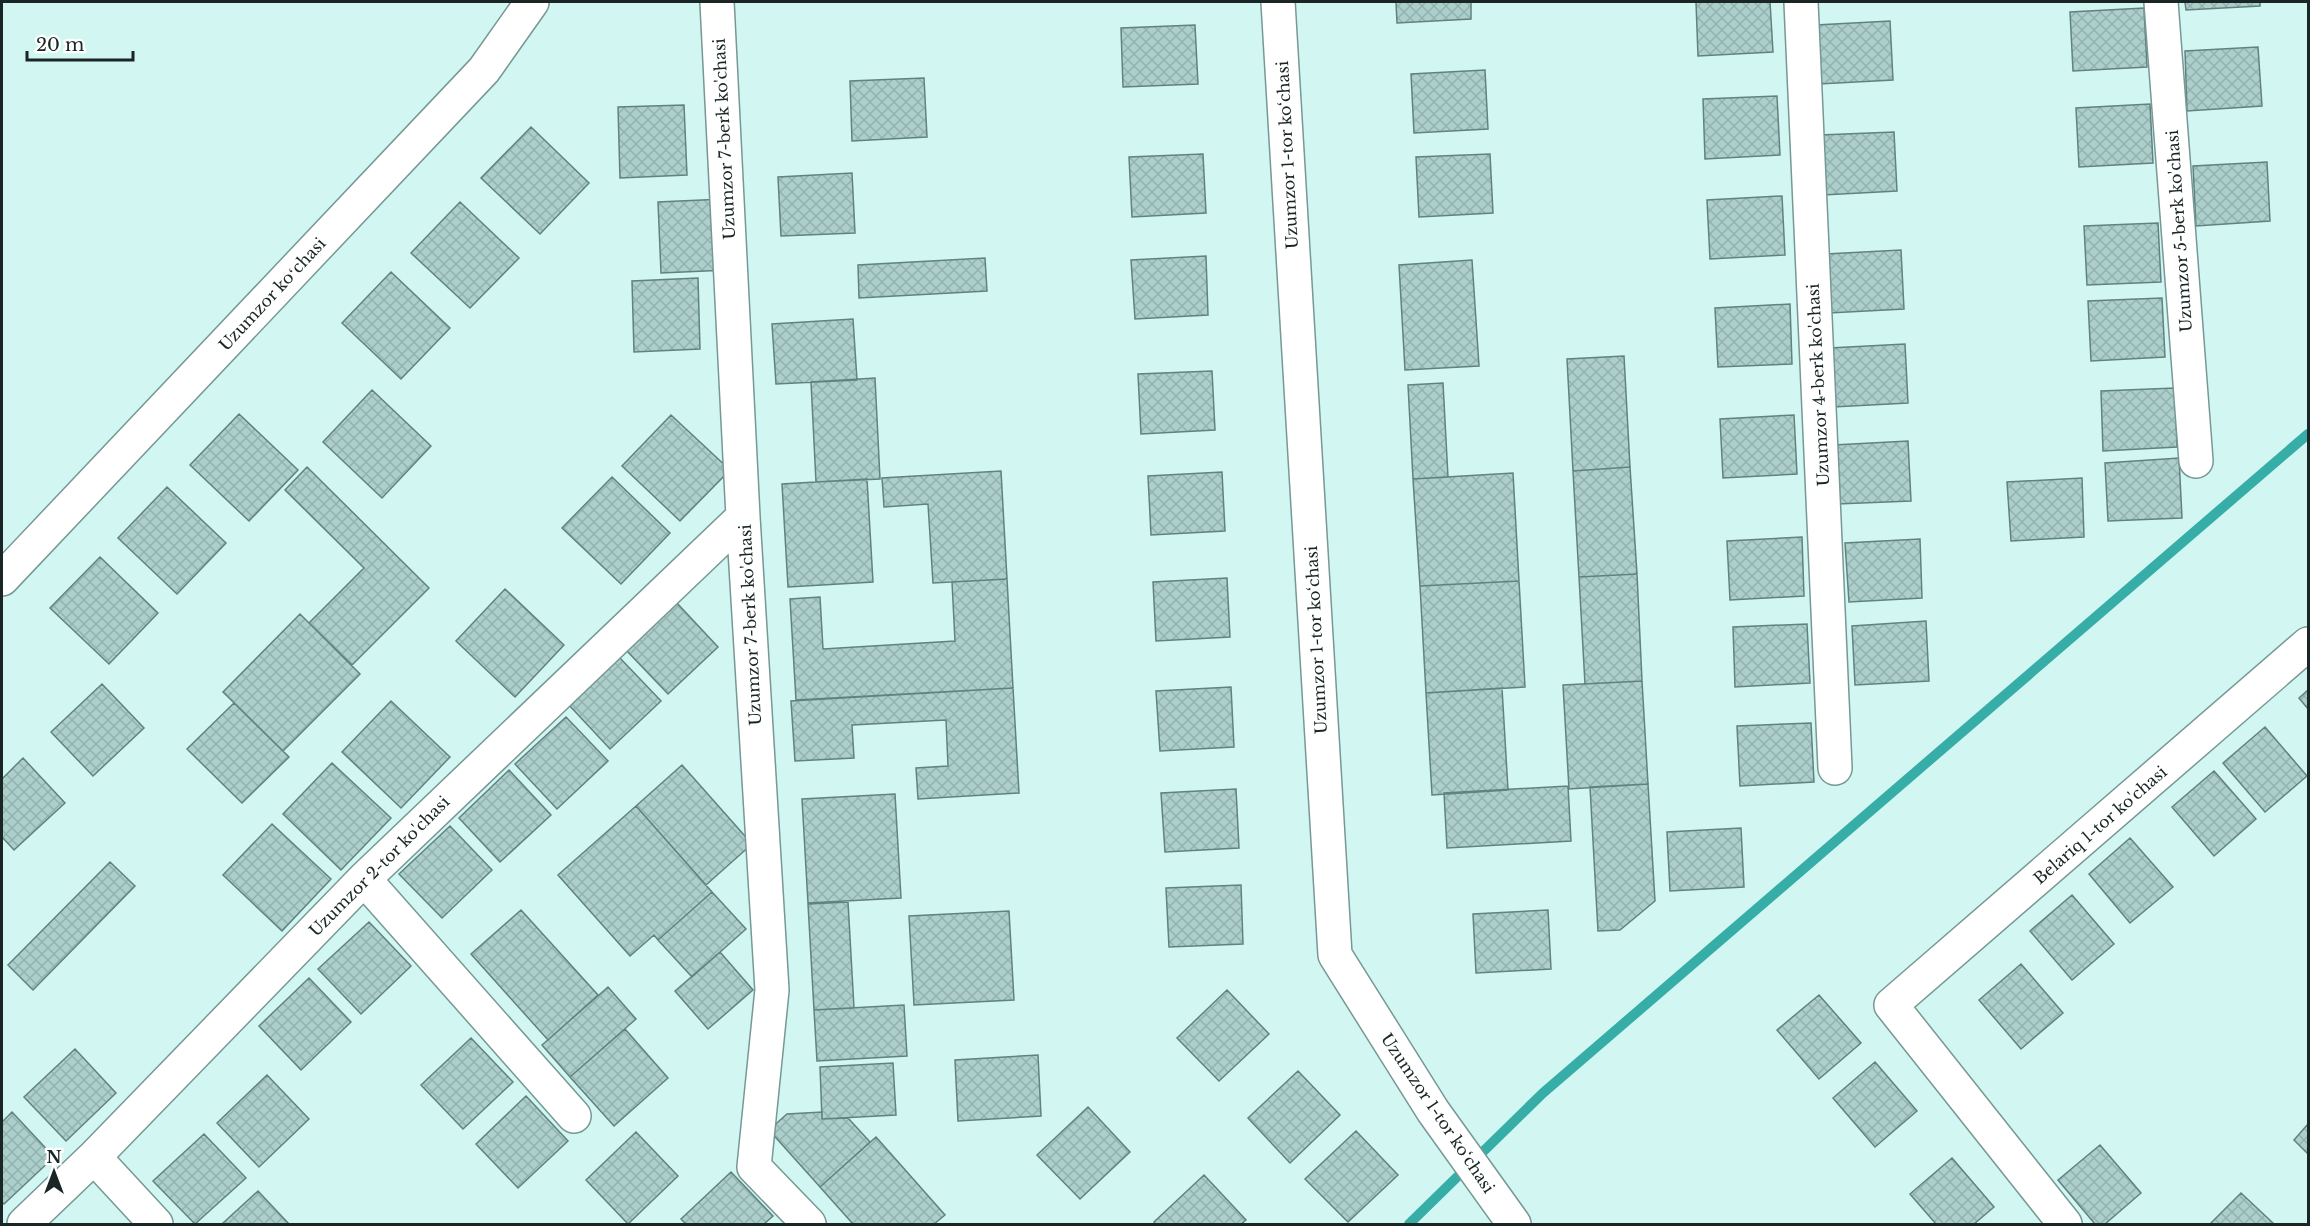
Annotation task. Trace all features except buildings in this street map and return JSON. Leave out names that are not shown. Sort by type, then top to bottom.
[{"type":"street","name":"Uzumzor koʻchasi","points":[[2,579],[484,70],[532,2]]},
{"type":"street","name":"Uzumzor 7-berk ko'chasi","points":[[717,2],[743,517],[772,990],[754,1167],[809,1224]]},
{"type":"street","name":"Uzumzor 1-tor ko‘chasi","points":[[1278,2],[1335,955],[1433,1111],[1514,1224]]},
{"type":"street","name":"Uzumzor 4-berk ko'chasi","points":[[1801,2],[1835,768]]},
{"type":"street","name":"Uzumzor 5-berk ko'chasi","points":[[2161,2],[2196,461]]},
{"type":"street","name":"Uzumzor 2-tor ko'chasi","points":[[24,1224],[94,1157],[364,879],[743,517]]},
{"type":"street","name":"Belariq 1-tor ko'chasi","points":[[2066,1224],[1891,1005],[2308,644]]},
{"type":"street","points":[[364,879],[574,1116]]},
{"type":"street","points":[[94,1157],[156,1224]]},
{"type":"waterway","points":[[1409,1224],[1543,1093],[2308,434]]}]
